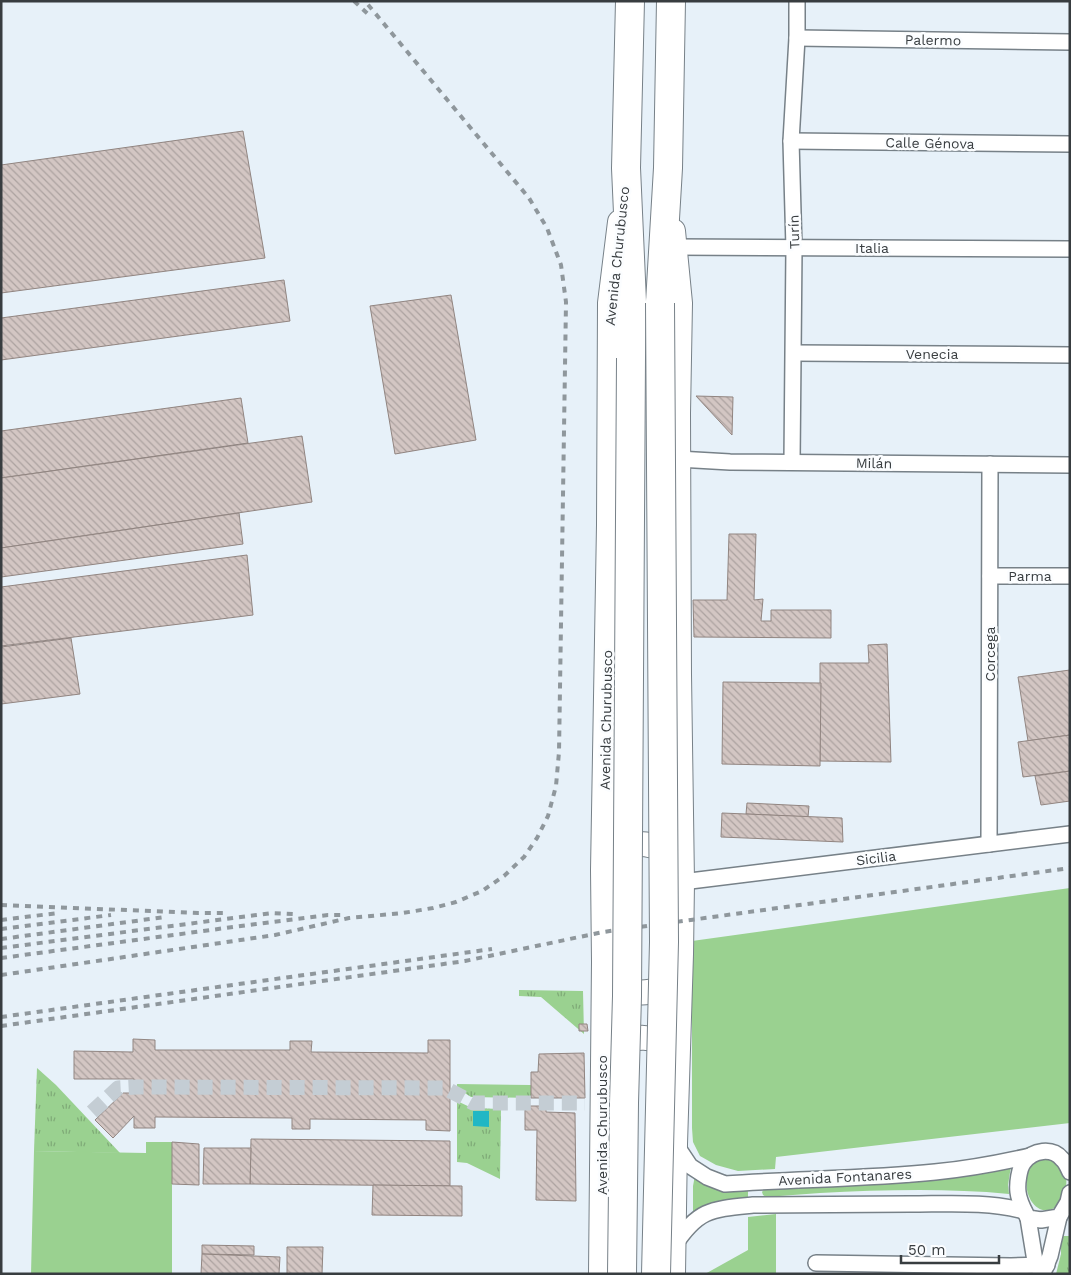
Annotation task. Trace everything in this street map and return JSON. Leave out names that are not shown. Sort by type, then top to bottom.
[{"type":"highway","name":"Avenida Churubusco","points":[[622,1274],[627,996],[632,302],[626,168],[630,1]]},
{"type":"highway","points":[[656,1274],[664,942],[660,303],[668,168],[671,1]]},
{"type":"main road","name":"Avenida Churubusco","points":[[601,1274],[604,987],[603,870],[609,525],[610,303],[626,168]]},
{"type":"main road","points":[[668,168],[680,303],[678,459],[682,875],[675,1144],[674,1274]]},
{"type":"main road","points":[[603,870],[611,855],[619,849],[634,844],[646,843],[658,847],[673,857],[682,875]]},
{"type":"main road","points":[[604,987],[614,990],[646,992],[670,988],[680,981]]},
{"type":"main road","points":[[603,1062],[615,1048],[625,1041],[641,1038],[659,1040],[670,1048],[678,1059]]},
{"type":"street","name":"Turín","points":[[792,462],[794,248],[791,141],[797,38],[797,1]]},
{"type":"street","name":"Palermo","points":[[797,38],[1070,42]]},
{"type":"street","name":"Calle Génova","points":[[791,141],[1070,144]]},
{"type":"street","name":"Italia","points":[[675,247],[1070,249]]},
{"type":"street","name":"Venecia","points":[[794,353],[1070,355]]},
{"type":"street","name":"Milán","points":[[678,459],[730,462],[1070,465]]},
{"type":"street","name":"Corcega","points":[[989,844],[990,464]]},
{"type":"street","name":"Parma","points":[[990,576],[1070,576]]},
{"type":"street","name":"Sicilia","points":[[682,875],[1070,834]]},
{"type":"street","name":"Avenida Fontanares","points":[[675,1144],[690,1166],[707,1177],[725,1184],[937,1172],[1005,1162],[1044,1151],[1055,1153],[1062,1158],[1070,1172]]},
{"type":"street","points":[[1030,1156],[1023,1163],[1017,1192],[1021,1206],[1026,1214],[1032,1243],[1042,1270]]},
{"type":"street","points":[[752,1182],[753,1205]]},
{"type":"street","points":[[1042,1270],[1054,1243],[1059,1217],[1068,1202],[1070,1193]]},
{"type":"street","name":"Avenida Fontanares","points":[[674,1247],[694,1220],[710,1211],[753,1205],[978,1204],[1009,1207],[1041,1220],[1059,1217]]},
{"type":"street","points":[[816,1263],[983,1266],[1042,1270]]},
{"type":"green space","points":[[1070,888],[1070,1123],[776,1157],[775,1169],[738,1171],[716,1165],[700,1156],[693,1142],[692,1128],[692,941]]},
{"type":"green space","points":[[519,990],[583,991],[584,1034],[541,997],[519,996]]},
{"type":"green space","points":[[37,1068],[56,1085],[120,1153],[34,1151]]},
{"type":"green space","points":[[457,1084],[531,1085],[531,1098],[471,1097],[457,1088]]},
{"type":"green space","points":[[457,1101],[472,1108],[501,1109],[500,1179],[467,1163],[457,1162]]},
{"type":"green space","points":[[146,1142],[172,1142],[172,1274],[31,1274],[34,1151],[146,1153]]},
{"type":"green space","points":[[1052,1154],[1065,1175],[1066,1186],[1059,1203],[1046,1211],[1039,1209],[1029,1197],[1027,1177],[1035,1159]]},
{"type":"green space","points":[[1011,1166],[1008,1185],[1009,1194],[938,1190],[890,1190],[766,1197],[762,1192],[765,1188]]},
{"type":"green space","points":[[695,1175],[747,1189],[748,1198],[693,1214]]},
{"type":"green space","points":[[776,1214],[776,1274],[705,1274],[748,1250],[748,1217]]},
{"type":"green space","points":[[1061,1236],[1070,1236],[1070,1274],[1056,1274],[1061,1254]]},
{"type":"water","points":[[473,1111],[489,1111],[489,1127],[473,1126]]},
{"type":"building","points":[[243,131],[265,258],[1,293],[1,165]]},
{"type":"building","points":[[284,280],[290,321],[1,360],[1,318]]},
{"type":"building","points":[[451,295],[476,440],[395,454],[370,306]]},
{"type":"building","points":[[696,396],[733,397],[732,435]]},
{"type":"building","points":[[241,398],[248,443],[1,478],[1,431]]},
{"type":"building","points":[[302,436],[312,502],[1,548],[1,478]]},
{"type":"building","points":[[239,513],[243,544],[1,577],[1,548]]},
{"type":"building","points":[[729,534],[756,534],[754,600],[763,599],[761,621],[771,621],[771,610],[831,610],[831,638],[694,637],[693,600],[727,600]]},
{"type":"building","points":[[247,555],[253,615],[1,646],[1,587]]},
{"type":"building","points":[[71,638],[80,694],[1,704],[1,647]]},
{"type":"building","points":[[887,644],[891,762],[820,761],[820,663],[869,663],[868,645]]},
{"type":"building","points":[[1070,670],[1070,735],[1028,741],[1018,677]]},
{"type":"building","points":[[723,682],[821,683],[820,766],[722,764]]},
{"type":"building","points":[[1070,735],[1070,771],[1023,777],[1018,742]]},
{"type":"building","points":[[1070,771],[1070,801],[1041,805],[1035,776]]},
{"type":"building","points":[[747,803],[809,806],[808,817],[746,814]]},
{"type":"building","points":[[722,813],[842,818],[843,842],[721,837]]},
{"type":"building","points":[[579,1024],[587,1024],[588,1031],[579,1031]]},
{"type":"building","points":[[133,1039],[155,1040],[155,1050],[290,1050],[290,1041],[312,1041],[311,1052],[428,1053],[428,1040],[450,1040],[450,1131],[426,1130],[426,1120],[310,1119],[310,1129],[292,1129],[292,1118],[155,1117],[155,1128],[134,1128],[134,1116],[113,1138],[95,1120],[123,1093],[134,1093],[134,1079],[74,1079],[74,1051],[133,1052]]},
{"type":"building","points":[[584,1053],[585,1098],[531,1098],[531,1072],[538,1072],[539,1054]]},
{"type":"building","points":[[525,1106],[546,1106],[546,1112],[575,1113],[576,1201],[536,1200],[537,1130],[525,1130]]},
{"type":"building","points":[[251,1139],[450,1141],[450,1186],[250,1184]]},
{"type":"building","points":[[172,1142],[199,1144],[199,1185],[172,1184]]},
{"type":"building","points":[[204,1148],[251,1148],[250,1184],[203,1184]]},
{"type":"building","points":[[373,1185],[462,1186],[462,1216],[372,1215]]},
{"type":"building","points":[[202,1245],[254,1246],[254,1255],[202,1254]]},
{"type":"building","points":[[287,1247],[323,1247],[322,1274],[287,1274]]},
{"type":"building","points":[[202,1254],[280,1257],[279,1274],[201,1274]]},
{"type":"tunnel","points":[[92,1112],[118,1088],[137,1087],[445,1088],[473,1103],[585,1103]]},
{"type":"railway","points":[[354,1],[370,16]]},
{"type":"railway","points":[[1,975],[275,935],[349,918],[403,913],[456,902],[482,891],[504,876],[524,857],[537,838],[548,816],[556,786],[559,752],[566,302],[561,265],[547,228],[529,198],[365,1]]},
{"type":"railway","points":[[1,1026],[465,961],[603,932],[1070,868]]},
{"type":"railway","points":[[1,905],[227,913]]},
{"type":"railway","points":[[1,920],[58,913]]},
{"type":"railway","points":[[1,948],[272,913],[293,914]]},
{"type":"railway","points":[[1,929],[111,915]]},
{"type":"railway","points":[[1,958],[248,925],[328,915],[343,915]]},
{"type":"railway","points":[[1,939],[165,917]]},
{"type":"railway","points":[[1,1017],[492,949]]}]
